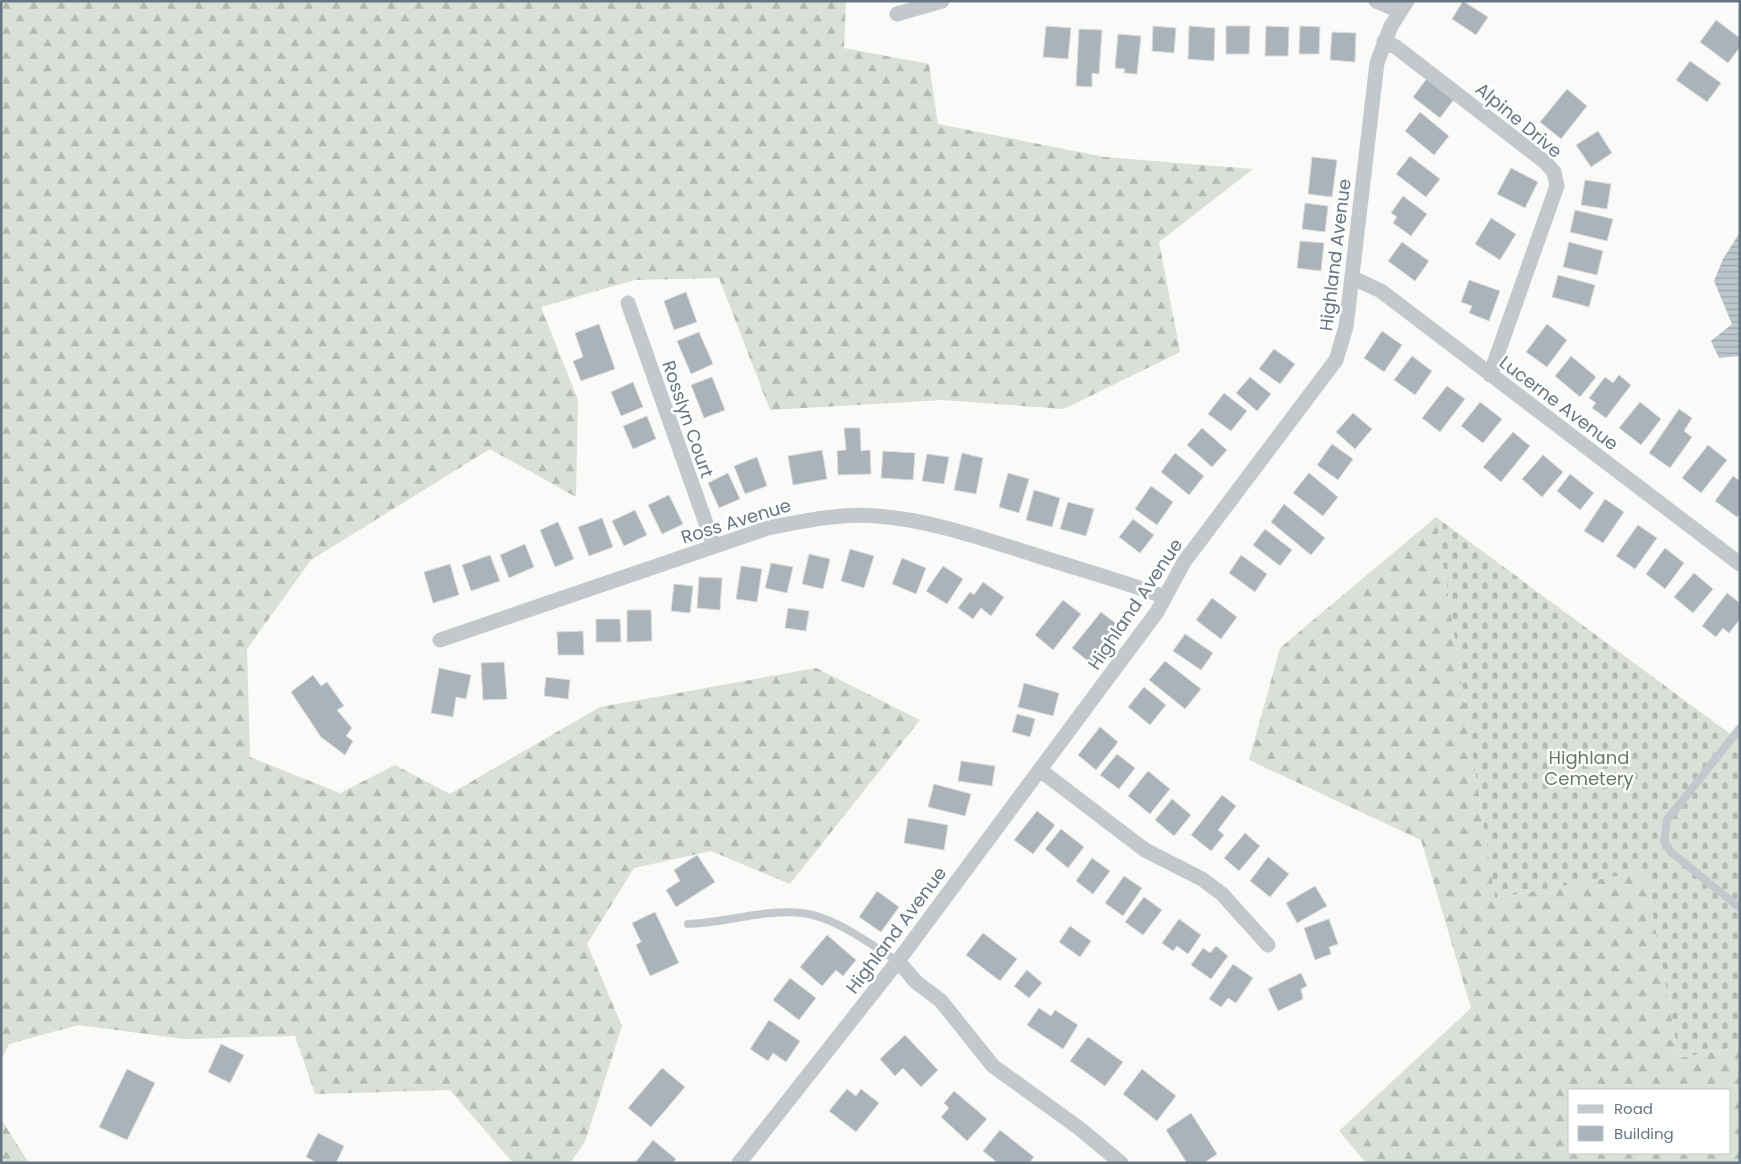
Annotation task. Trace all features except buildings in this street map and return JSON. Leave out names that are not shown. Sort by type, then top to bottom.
[{"type":"street","points":[[897,14],[942,1]]},
{"type":"street","points":[[1376,1],[1404,6]]},
{"type":"street","name":"Highland Avenue","points":[[739,1163],[898,961],[1146,626],[1165,597],[1184,562],[1336,360],[1346,327],[1353,278],[1377,63],[1384,41],[1404,6]]},
{"type":"street","name":"Alpine Drive","points":[[1384,41],[1396,47],[1495,122],[1554,172],[1557,186],[1490,375]]},
{"type":"street","name":"Lucerne Avenue","points":[[1353,278],[1381,291],[1740,564]]},
{"type":"street","name":"Rosslyn Court","points":[[628,303],[714,546]]},
{"type":"street","name":"Ross Avenue","points":[[440,640],[768,528],[847,515],[877,516],[921,522],[976,536],[1165,597]]},
{"type":"street","points":[[1040,770],[1145,850],[1202,878],[1222,894],[1268,945]]},
{"type":"street","points":[[898,961],[916,982],[941,1001],[992,1066],[1079,1128],[1121,1163]]},
{"type":"lane","points":[[1740,728],[1667,820],[1664,841],[1671,852],[1740,908]]},
{"type":"lane","points":[[688,924],[709,923],[771,914],[802,913],[821,918],[849,931],[898,961]]},
{"type":"green space","points":[[1,1],[846,1],[844,48],[929,64],[938,124],[1105,157],[1253,169],[1159,242],[1180,352],[1064,409],[943,400],[770,410],[719,278],[635,280],[541,307],[578,400],[576,497],[490,449],[311,560],[247,649],[250,757],[340,793],[395,765],[450,794],[600,707],[816,668],[920,720],[790,884],[711,851],[634,868],[587,944],[622,1026],[585,1142],[570,1163],[513,1163],[450,1090],[315,1094],[295,1036],[184,1039],[78,1025],[9,1044],[1,1061]]},
{"type":"green space","points":[[1436,517],[1495,898],[1645,871],[1679,1058],[1740,1046],[1740,1163],[1366,1163],[1339,1131],[1471,1008],[1421,840],[1249,760],[1280,648]]},
{"type":"green space","name":"Highland Cemetery","points":[[1436,517],[1733,736],[1740,728],[1740,1046],[1679,1058],[1645,871],[1495,898]]},
{"type":"green space","points":[[1,1119],[29,1163],[1,1163]]},
{"type":"shaded area","points":[[1740,232],[1740,356],[1719,358],[1711,341],[1732,324],[1714,281],[1723,259]]}]
